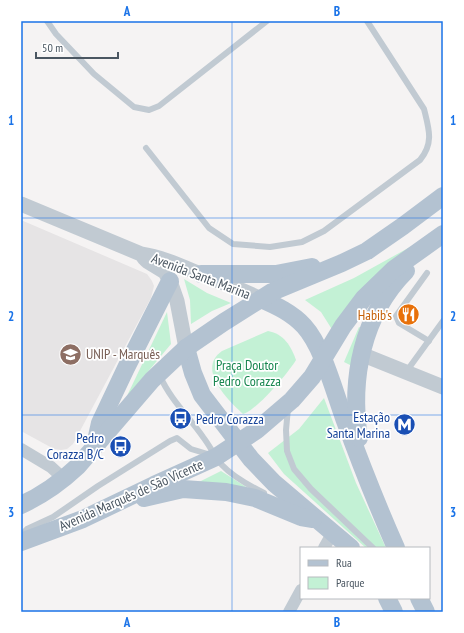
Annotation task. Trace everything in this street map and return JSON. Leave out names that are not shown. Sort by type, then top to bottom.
[{"type":"main road","points":[[21,505],[48,491],[78,466],[159,373],[186,348],[272,292],[342,263],[367,250],[403,226],[443,196]]},
{"type":"main road","points":[[364,475],[356,417],[357,377],[361,354],[370,325],[382,300],[401,276],[440,238]]},
{"type":"main road","points":[[238,442],[257,430],[289,402],[312,377],[343,326],[364,298],[394,269],[440,238]]},
{"type":"main road","points":[[201,274],[276,274],[342,263]]},
{"type":"main road","points":[[94,447],[100,423],[170,281]]},
{"type":"main road","points":[[261,299],[292,315],[305,326],[313,339],[323,360],[364,475],[396,547]]},
{"type":"main road","points":[[186,348],[193,373],[202,395],[251,459],[274,483],[350,547]]},
{"type":"main road","name":"Avenida Marquês de São Vicente","points":[[21,542],[83,518],[216,457],[238,442]]},
{"type":"main road","points":[[128,497],[138,499],[183,489],[226,492],[255,498],[300,517],[312,515]]},
{"type":"main road","points":[[388,599],[394,612]]},
{"type":"main road","points":[[420,599],[426,612]]},
{"type":"street","name":"Avenida Santa Marina","points":[[21,204],[141,254],[151,255],[173,262],[261,299]]},
{"type":"street","name":"Avenida Santa Marina","points":[[141,254],[147,261],[165,272],[170,281],[177,301],[186,348]]},
{"type":"street","points":[[361,354],[443,387]]},
{"type":"street","points":[[21,449],[51,467],[64,479]]},
{"type":"street","points":[[325,547],[333,532]]},
{"type":"street","points":[[289,612],[300,592]]},
{"type":"lane","points":[[47,21],[56,34],[94,74],[134,107],[149,110],[159,106],[267,21]]},
{"type":"lane","points":[[146,148],[208,228],[234,244],[270,247],[302,242],[324,231],[420,160],[427,153],[429,144],[428,126],[424,109],[367,21]]},
{"type":"lane","points":[[426,273],[396,316],[399,323],[429,341]]},
{"type":"lane","points":[[406,372],[443,321]]},
{"type":"lane","points":[[159,373],[165,387],[203,436],[216,457],[230,472],[253,487],[272,496]]},
{"type":"lane","points":[[289,402],[286,430],[287,451],[294,469],[311,489],[372,547]]},
{"type":"lane","points":[[21,535],[27,529],[53,517],[110,478],[177,438],[191,449],[216,457]]},
{"type":"lane","points":[[285,502],[312,515]]},
{"type":"shaded area","name":"UNIP - Marquês","points":[[21,220],[147,274],[154,286],[151,298],[73,444],[67,449],[54,449],[21,431]]},
{"type":"green space","points":[[410,247],[333,331],[321,312],[305,300],[354,278]]},
{"type":"green space","name":"Praça Doutor Pedro Corazza","points":[[184,279],[207,293],[231,303],[212,311],[191,324],[190,300]]},
{"type":"green space","points":[[167,312],[171,344],[126,398]]},
{"type":"green space","points":[[359,327],[364,329],[352,366],[344,362]]},
{"type":"green space","name":"Praça Doutor Pedro Corazza","points":[[268,331],[278,335],[286,341],[296,360],[279,382],[263,399],[248,412],[243,414],[223,393],[217,384],[213,375],[212,366],[215,358],[222,351]]},
{"type":"green space","name":"Praça Doutor Pedro Corazza","points":[[324,398],[356,483],[386,547],[365,547],[284,474],[268,453],[299,429]]},
{"type":"green space","points":[[221,471],[254,492],[197,483]]},
{"type":"place","name":"Habib's","points":[[408,315]]},
{"type":"place","name":"UNIP - Marquês","points":[[71,354]]},
{"type":"place","name":"Pedro Corazza","points":[[180,419]]},
{"type":"place","name":"Estação Santa Marina","points":[[405,425]]},
{"type":"place","name":"Pedro Corazza B/C","points":[[120,446]]}]
